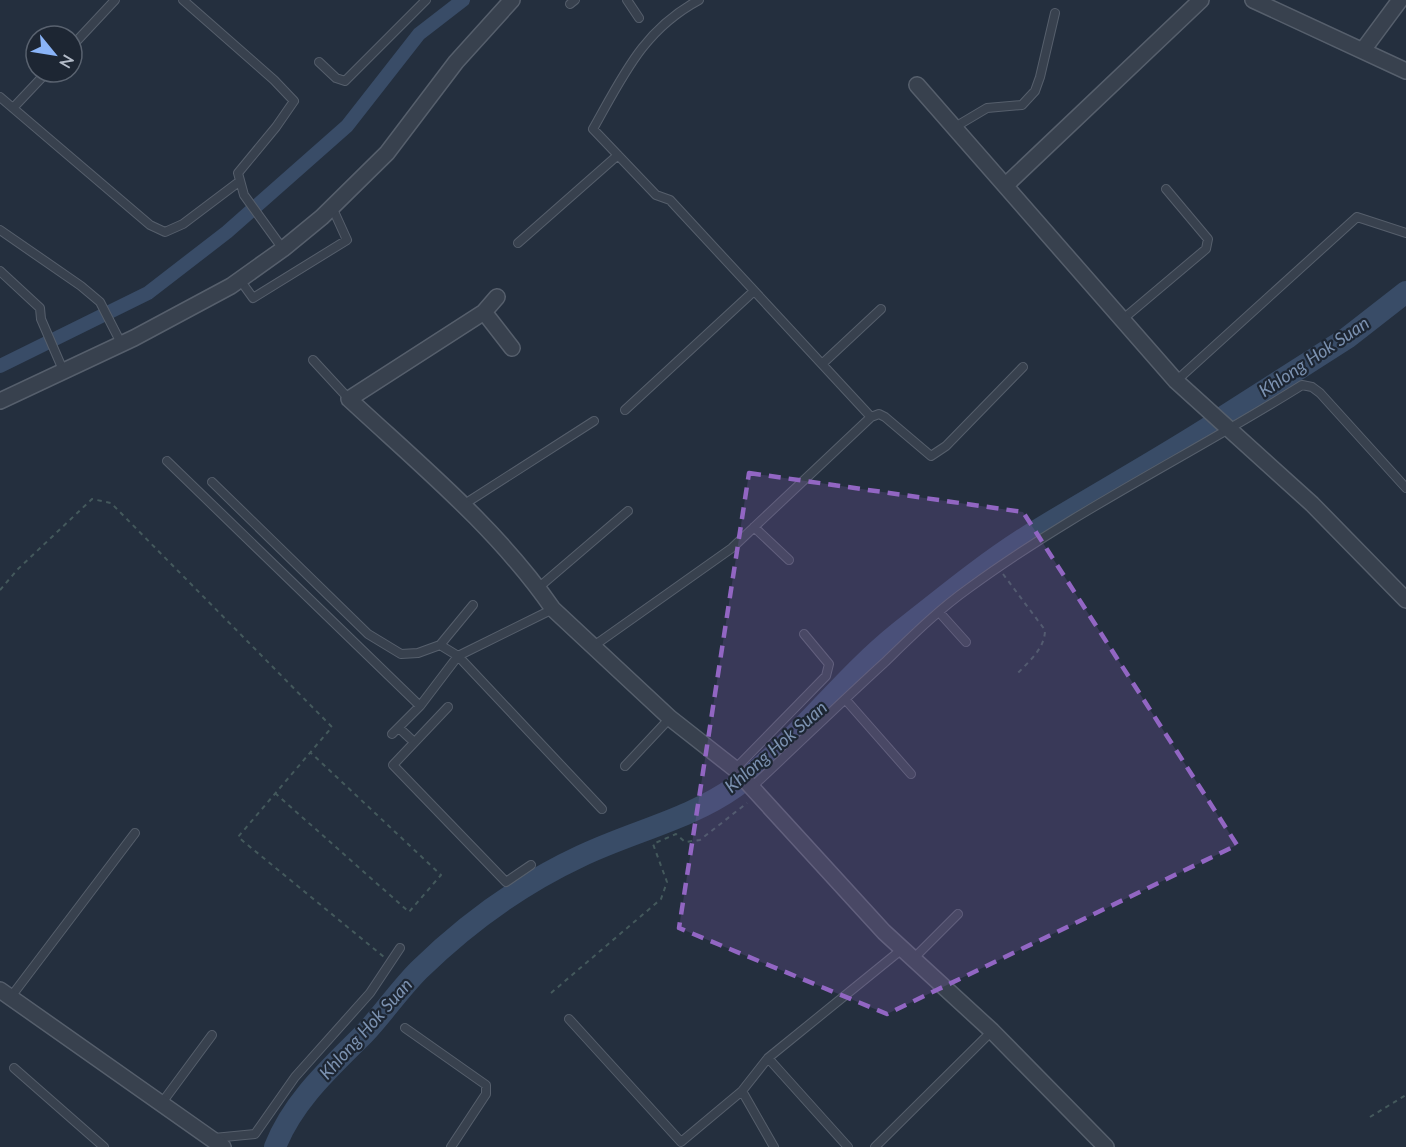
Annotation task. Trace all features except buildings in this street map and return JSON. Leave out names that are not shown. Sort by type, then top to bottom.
[{"type":"street","points":[[0,401],[121,343],[240,280],[283,249],[332,207],[387,153],[456,62],[512,0]]},
{"type":"street","points":[[1006,185],[1201,0]]},
{"type":"street","points":[[1253,0],[1406,71]]},
{"type":"street","points":[[1363,50],[1400,0]]},
{"type":"street","points":[[917,85],[1176,381],[1312,504],[1406,600]]},
{"type":"street","points":[[497,297],[484,312],[349,399],[463,505],[538,588],[553,609],[595,645],[670,718],[735,769],[907,955],[992,1032],[1106,1147]]},
{"type":"street","points":[[484,312],[512,348]]},
{"type":"street","points":[[4,996],[217,1143]]},
{"type":"lane","points":[[84,33],[115,0]]},
{"type":"lane","points":[[183,0],[274,80],[294,101],[238,173],[244,195],[283,249]]},
{"type":"lane","points":[[319,62],[336,78],[345,81],[426,0]]},
{"type":"lane","points":[[627,0],[639,18]]},
{"type":"lane","points":[[699,0],[652,33],[620,81],[593,129],[656,195],[670,200],[871,417]]},
{"type":"lane","points":[[955,128],[987,108],[1022,105],[1035,92],[1055,13]]},
{"type":"lane","points":[[13,108],[36,84]]},
{"type":"lane","points":[[0,97],[150,225],[165,232],[183,224],[240,181]]},
{"type":"lane","points":[[518,243],[618,155]]},
{"type":"lane","points":[[1123,319],[1206,249],[1208,239],[1166,189]]},
{"type":"lane","points":[[240,280],[253,298],[347,240],[332,207]]},
{"type":"lane","points":[[1176,381],[1357,217],[1406,233]]},
{"type":"lane","points":[[0,230],[81,286],[100,302],[121,343]]},
{"type":"lane","points":[[0,271],[40,308],[41,319],[63,370]]},
{"type":"lane","points":[[625,410],[754,291]]},
{"type":"lane","points":[[822,364],[880,309]]},
{"type":"lane","points":[[313,360],[349,399]]},
{"type":"lane","points":[[595,645],[732,548],[871,417],[879,414],[885,417],[931,456],[956,436],[1023,367]]},
{"type":"lane","points":[[752,789],[939,612],[998,567],[1116,493],[1231,430],[1302,385],[1312,387],[1320,393],[1406,488]]},
{"type":"lane","points":[[463,505],[594,421]]},
{"type":"lane","points":[[167,461],[420,706]]},
{"type":"lane","points":[[212,482],[368,633],[401,654],[418,653],[440,645],[473,605]]},
{"type":"lane","points":[[538,588],[628,511]]},
{"type":"lane","points":[[754,527],[789,560]]},
{"type":"lane","points":[[392,734],[420,706],[458,656],[553,609]]},
{"type":"lane","points":[[939,612],[966,642]]},
{"type":"lane","points":[[735,769],[826,676],[830,664],[804,634]]},
{"type":"lane","points":[[440,645],[458,656],[602,809]]},
{"type":"lane","points":[[845,699],[911,774]]},
{"type":"lane","points":[[448,706],[393,765],[506,882],[531,865]]},
{"type":"lane","points":[[625,766],[670,718]]},
{"type":"lane","points":[[399,728],[414,742]]},
{"type":"lane","points":[[4,996],[135,833]]},
{"type":"lane","points":[[569,1019],[683,1145],[742,1091],[768,1058],[907,955],[958,914]]},
{"type":"lane","points":[[217,1143],[255,1134],[295,1077],[370,993],[400,948]]},
{"type":"lane","points":[[405,1028],[486,1085],[486,1094],[451,1147]]},
{"type":"lane","points":[[875,1147],[992,1032]]},
{"type":"lane","points":[[161,1105],[212,1035]]},
{"type":"lane","points":[[768,1058],[848,1147]]},
{"type":"lane","points":[[14,1068],[104,1147]]},
{"type":"lane","points":[[742,1091],[774,1147]]},
{"type":"path","points":[[0,590],[18,569],[92,499],[111,503],[332,727],[238,837],[391,963]]},
{"type":"path","points":[[998,567],[1045,630],[1045,639],[1038,651],[1016,675]]},
{"type":"path","points":[[275,793],[409,912],[441,875],[310,752]]},
{"type":"path","points":[[551,993],[661,898],[667,882],[653,844],[676,834],[685,842],[700,840],[752,789]]},
{"type":"path","points":[[1370,1117],[1406,1095]]},
{"type":"highlighted area","points":[[749,473],[1023,512],[1237,845],[887,1014],[679,928]]},
{"type":"waterway","points":[[0,366],[148,293],[227,232],[347,126],[419,34],[463,0]]},
{"type":"waterway","name":"Khlong Hok Suan","points":[[1220,419],[1347,338],[1406,292]]},
{"type":"waterway","name":"Khlong Hok Suan","points":[[275,1147],[292,1115],[314,1086],[371,1026],[419,970],[475,921],[516,892],[559,867],[600,847],[699,808],[735,787],[798,732],[876,652],[977,571],[1028,536],[1214,424]]}]
